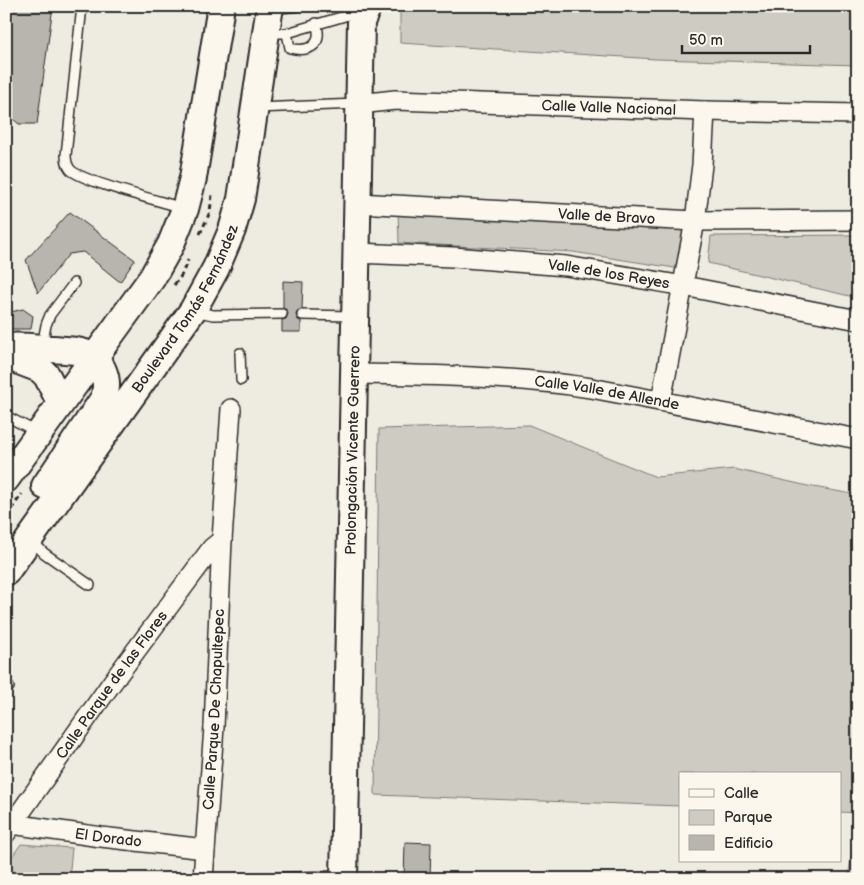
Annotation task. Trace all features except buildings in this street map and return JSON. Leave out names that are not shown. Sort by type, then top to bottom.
[{"type":"main road","points":[[6,479],[60,402],[152,278],[171,244],[185,209],[193,178],[221,6]]},
{"type":"main road","name":"Prolongación Vicente Guerrero","points":[[344,877],[359,104],[359,12]]},
{"type":"main road","name":"Boulevard Tomás Fernández","points":[[6,572],[193,310],[216,268],[232,230],[241,199],[273,20]]},
{"type":"main road","points":[[6,347],[81,352],[94,358],[103,372],[107,388],[104,398],[44,488],[34,513],[29,538]]},
{"type":"main road","points":[[6,356],[40,369],[47,376],[60,402]]},
{"type":"street","name":"Calle Valle Nacional","points":[[359,104],[395,100],[704,111],[858,114]]},
{"type":"street","points":[[661,401],[696,221],[702,165],[704,111]]},
{"type":"street","name":"Valle de Bravo","points":[[357,203],[696,221],[858,220]]},
{"type":"street","name":"Valle de los Reyes","points":[[356,253],[453,257],[556,265],[684,286],[858,320]]},
{"type":"street","name":"Calle Valle de Allende","points":[[353,374],[519,379],[592,388],[858,439]]},
{"type":"street","name":"Calle Parque De Chapultepec","points":[[203,879],[214,727],[222,540],[231,409]]},
{"type":"street","name":"Calle Parque de las Flores","points":[[8,826],[207,554],[222,540]]},
{"type":"street","name":"El Dorado","points":[[8,826],[205,849]]},
{"type":"lane","points":[[82,6],[66,155],[69,168],[74,173],[95,182],[185,209]]},
{"type":"lane","points":[[273,20],[298,6]]},
{"type":"lane","points":[[273,20],[316,23],[359,12]]},
{"type":"lane","points":[[273,20],[290,48],[299,51],[308,49],[315,44],[318,37],[316,23]]},
{"type":"lane","points":[[256,108],[359,104]]},
{"type":"lane","points":[[42,348],[46,325],[50,315],[74,283]]},
{"type":"lane","points":[[193,310],[213,315],[282,314]]},
{"type":"lane","points":[[302,315],[355,316]]},
{"type":"lane","points":[[240,354],[242,380]]},
{"type":"lane","points":[[6,416],[39,433]]},
{"type":"lane","points":[[29,538],[44,553],[90,585]]},
{"type":"lane","points":[[252,878],[344,877]]},
{"type":"green space","points":[[400,6],[858,6],[858,65],[656,59],[400,43]]},
{"type":"green space","points":[[398,209],[686,224],[681,269],[573,252],[399,243]]},
{"type":"green space","points":[[858,235],[858,298],[708,263],[711,236]]},
{"type":"green space","points":[[529,425],[656,477],[734,469],[858,495],[858,813],[842,812],[842,772],[679,772],[679,806],[375,795],[379,429]]},
{"type":"green space","points":[[858,813],[858,879],[848,879]]},
{"type":"green space","points":[[21,844],[72,848],[69,879],[6,879],[6,865]]}]
